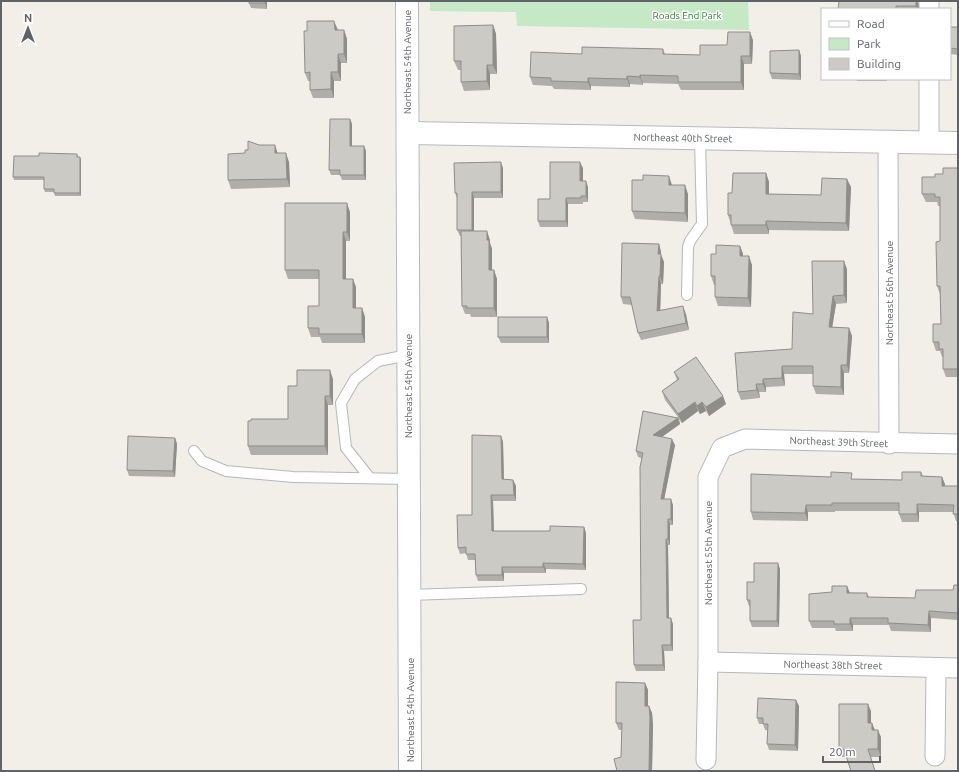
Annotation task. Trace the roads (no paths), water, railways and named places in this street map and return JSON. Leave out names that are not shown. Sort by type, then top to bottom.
[{"type":"street","name":"Northeast 54th Avenue","points":[[407,1],[410,771]]},
{"type":"street","points":[[930,80],[930,142]]},
{"type":"street","name":"Northeast 40th Street","points":[[408,133],[958,143]]},
{"type":"street","name":"Northeast 56th Avenue","points":[[888,142],[889,444]]},
{"type":"street","name":"Northeast 39th Street","points":[[722,448],[745,440],[889,444],[958,444]]},
{"type":"street","name":"Northeast 55th Avenue","points":[[706,760],[708,662],[708,476],[722,448]]},
{"type":"street","name":"Northeast 38th Street","points":[[708,662],[958,668]]},
{"type":"street","points":[[935,756],[936,668]]},
{"type":"lane","points":[[688,295],[688,247],[690,241],[702,224],[700,139]]},
{"type":"lane","points":[[370,478],[346,448],[341,403],[355,379],[378,361],[408,355]]},
{"type":"lane","points":[[194,451],[202,461],[226,471],[293,477],[409,479]]},
{"type":"lane","points":[[409,595],[581,589]]},
{"type":"park label","name":"Roads End Park","points":[[687,15]]}]
